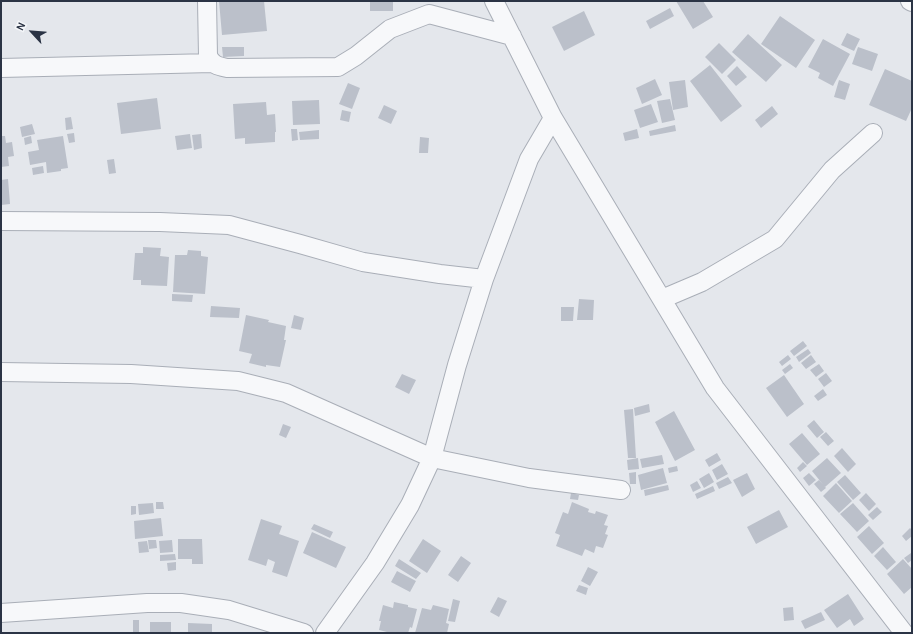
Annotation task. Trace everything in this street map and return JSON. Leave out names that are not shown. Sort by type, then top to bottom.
[{"type":"street","points":[[208,1],[208,56],[212,63]]},
{"type":"street","points":[[494,1],[553,118],[715,388],[904,633]]},
{"type":"street","points":[[1,68],[212,63],[227,68],[338,67],[356,56],[390,29],[429,14],[512,36]]},
{"type":"street","points":[[325,633],[375,563],[410,505],[432,458],[457,365],[484,279],[529,159],[553,118]]},
{"type":"street","points":[[662,299],[702,282],[775,238],[832,170],[873,133]]},
{"type":"street","points":[[1,221],[160,222],[229,225],[363,262],[484,279]]},
{"type":"street","points":[[1,372],[131,374],[238,381],[286,392],[432,458],[529,478],[621,490]]},
{"type":"street","points":[[1,613],[147,603],[181,603],[229,610],[304,633]]},
{"type":"building","points":[[219,1],[264,1],[267,31],[222,35]]},
{"type":"building","points":[[370,1],[393,1],[393,11],[370,11]]},
{"type":"building","points":[[676,1],[703,1],[713,17],[693,29]]},
{"type":"building","points":[[670,8],[674,16],[650,29],[646,21]]},
{"type":"building","points":[[584,11],[595,35],[564,51],[552,27]]},
{"type":"building","points":[[780,16],[815,40],[796,68],[761,44]]},
{"type":"building","points":[[847,33],[860,39],[854,51],[841,45]]},
{"type":"building","points":[[748,34],[782,65],[766,82],[732,52]]},
{"type":"building","points":[[823,39],[850,54],[833,86],[818,78],[820,73],[808,67]]},
{"type":"building","points":[[719,43],[736,60],[722,74],[705,57]]},
{"type":"building","points":[[222,47],[244,47],[244,56],[223,57]]},
{"type":"building","points":[[858,47],[878,54],[872,71],[852,64]]},
{"type":"building","points":[[710,65],[742,106],[721,122],[690,81]]},
{"type":"building","points":[[737,66],[747,77],[736,86],[727,76]]},
{"type":"building","points":[[885,69],[912,81],[912,108],[906,121],[869,105]]},
{"type":"building","points":[[655,79],[662,95],[642,104],[636,88]]},
{"type":"building","points":[[685,80],[688,107],[673,110],[669,82]]},
{"type":"building","points":[[839,80],[850,84],[845,100],[834,97]]},
{"type":"building","points":[[348,83],[360,88],[352,109],[339,104]]},
{"type":"building","points":[[157,98],[161,129],[121,134],[117,103]]},
{"type":"building","points":[[670,99],[675,120],[662,123],[657,101]]},
{"type":"building","points":[[319,100],[320,124],[293,125],[292,101]]},
{"type":"building","points":[[266,102],[267,115],[275,114],[275,142],[245,144],[245,138],[235,139],[233,104]]},
{"type":"building","points":[[651,104],[658,122],[640,128],[634,110]]},
{"type":"building","points":[[384,105],[397,111],[391,124],[378,118]]},
{"type":"building","points":[[772,106],[778,114],[761,128],[755,120]]},
{"type":"building","points":[[342,110],[351,112],[349,122],[340,120]]},
{"type":"building","points":[[71,117],[73,129],[66,130],[65,118]]},
{"type":"building","points":[[32,124],[35,134],[22,137],[20,127]]},
{"type":"building","points":[[675,125],[676,131],[650,136],[649,131]]},
{"type":"building","points":[[291,129],[297,129],[298,140],[292,141]]},
{"type":"building","points":[[637,129],[639,138],[625,141],[623,133]]},
{"type":"building","points":[[319,130],[319,139],[300,140],[299,132]]},
{"type":"building","points":[[74,133],[75,142],[69,143],[67,134]]},
{"type":"building","points":[[190,134],[192,148],[177,150],[175,136]]},
{"type":"building","points":[[201,134],[202,148],[194,150],[192,135]]},
{"type":"building","points":[[1,136],[5,136],[6,143],[12,142],[14,156],[8,157],[9,166],[1,167]]},
{"type":"building","points":[[31,136],[32,143],[25,145],[24,138]]},
{"type":"building","points":[[63,136],[68,168],[61,169],[61,171],[47,173],[46,162],[30,165],[28,152],[39,150],[37,140]]},
{"type":"building","points":[[420,137],[429,138],[428,153],[419,153]]},
{"type":"building","points":[[114,159],[116,173],[109,174],[107,160]]},
{"type":"building","points":[[43,166],[44,173],[33,175],[32,168]]},
{"type":"building","points":[[8,179],[10,204],[1,205],[1,180]]},
{"type":"building","points":[[143,247],[161,248],[160,256],[169,257],[167,286],[141,285],[141,280],[133,280],[135,253],[143,253]]},
{"type":"building","points":[[188,250],[201,251],[201,256],[208,257],[205,294],[173,292],[175,255],[187,255]]},
{"type":"building","points":[[172,294],[193,295],[192,302],[172,301]]},
{"type":"building","points":[[579,299],[594,300],[593,320],[577,320]]},
{"type":"building","points":[[211,306],[240,308],[239,318],[210,317]]},
{"type":"building","points":[[561,307],[574,307],[573,321],[561,321]]},
{"type":"building","points":[[246,315],[269,320],[268,322],[286,326],[284,340],[286,340],[280,367],[266,365],[266,367],[249,363],[252,354],[239,351]]},
{"type":"building","points":[[294,315],[304,318],[301,330],[291,328]]},
{"type":"building","points":[[803,341],[807,346],[794,356],[790,351]]},
{"type":"building","points":[[808,349],[811,353],[799,362],[796,357]]},
{"type":"building","points":[[788,355],[791,359],[782,366],[779,362]]},
{"type":"building","points":[[811,355],[816,362],[806,369],[801,363]]},
{"type":"building","points":[[790,364],[793,368],[785,374],[782,370]]},
{"type":"building","points":[[819,364],[824,371],[816,377],[810,370]]},
{"type":"building","points":[[826,373],[832,381],[824,387],[818,379]]},
{"type":"building","points":[[402,374],[416,380],[409,394],[395,387]]},
{"type":"building","points":[[784,375],[804,404],[787,417],[766,388]]},
{"type":"building","points":[[823,389],[827,395],[818,401],[814,396]]},
{"type":"building","points":[[649,404],[650,412],[635,416],[634,408]]},
{"type":"building","points":[[633,409],[636,458],[628,458],[624,410]]},
{"type":"building","points":[[674,411],[695,450],[675,461],[655,422]]},
{"type":"building","points":[[814,420],[824,432],[817,438],[807,426]]},
{"type":"building","points":[[283,424],[291,427],[286,438],[279,435]]},
{"type":"building","points":[[826,432],[834,441],[828,446],[820,437]]},
{"type":"building","points":[[802,433],[820,454],[807,465],[789,444]]},
{"type":"building","points":[[842,448],[856,464],[848,472],[834,456]]},
{"type":"building","points":[[717,453],[721,460],[709,467],[705,460]]},
{"type":"building","points":[[662,455],[664,464],[642,468],[640,459]]},
{"type":"building","points":[[638,458],[639,469],[628,470],[627,460]]},
{"type":"building","points":[[827,458],[841,473],[825,487],[812,471]]},
{"type":"building","points":[[803,462],[807,466],[800,472],[797,468]]},
{"type":"building","points":[[722,464],[728,474],[717,480],[712,470]]},
{"type":"building","points":[[677,466],[678,471],[669,473],[668,468]]},
{"type":"building","points":[[663,468],[667,483],[641,490],[638,475]]},
{"type":"building","points":[[636,472],[636,484],[630,484],[629,473]]},
{"type":"building","points":[[709,473],[714,482],[704,488],[699,479]]},
{"type":"building","points":[[747,473],[755,489],[742,497],[733,480]]},
{"type":"building","points":[[809,473],[816,480],[809,486],[803,478]]},
{"type":"building","points":[[845,475],[861,493],[853,500],[837,482]]},
{"type":"building","points":[[728,477],[732,483],[719,489],[716,483]]},
{"type":"building","points":[[819,480],[826,488],[821,492],[814,484]]},
{"type":"building","points":[[697,481],[701,488],[693,492],[690,485]]},
{"type":"building","points":[[836,483],[852,501],[839,513],[823,496]]},
{"type":"building","points":[[668,485],[669,490],[645,496],[644,490]]},
{"type":"building","points":[[713,486],[715,491],[697,499],[695,494]]},
{"type":"building","points":[[571,493],[579,495],[578,500],[570,499]]},
{"type":"building","points":[[866,493],[876,504],[869,511],[859,500]]},
{"type":"building","points":[[156,502],[163,502],[164,509],[156,509]]},
{"type":"building","points":[[572,502],[589,509],[588,512],[595,514],[596,511],[608,515],[604,525],[608,526],[605,534],[608,535],[603,548],[596,546],[594,553],[585,549],[582,556],[556,546],[560,535],[555,533],[563,512],[568,514]]},
{"type":"building","points":[[153,503],[154,513],[139,515],[138,504]]},
{"type":"building","points":[[853,503],[869,521],[857,532],[840,514]]},
{"type":"building","points":[[131,506],[136,506],[136,514],[131,515]]},
{"type":"building","points":[[877,507],[882,512],[873,520],[868,515]]},
{"type":"building","points":[[779,510],[788,527],[756,544],[747,527]]},
{"type":"building","points":[[161,518],[163,536],[135,539],[134,521]]},
{"type":"building","points":[[261,519],[282,526],[279,534],[299,541],[287,577],[272,572],[275,562],[268,559],[266,566],[248,560]]},
{"type":"building","points":[[314,524],[333,532],[330,538],[311,529]]},
{"type":"building","points":[[869,526],[884,543],[872,554],[857,537]]},
{"type":"building","points":[[910,528],[912,530],[912,536],[906,541],[902,536]]},
{"type":"building","points":[[312,532],[346,547],[336,568],[303,553]]},
{"type":"building","points":[[178,539],[202,539],[203,564],[192,564],[192,559],[178,559]]},
{"type":"building","points":[[423,539],[441,551],[427,573],[409,561]]},
{"type":"building","points":[[148,540],[156,540],[157,548],[149,549]]},
{"type":"building","points":[[172,540],[173,552],[160,553],[159,541]]},
{"type":"building","points":[[147,541],[149,552],[139,553],[138,542]]},
{"type":"building","points":[[883,547],[896,562],[887,570],[874,556]]},
{"type":"building","points":[[911,553],[912,560],[908,563],[904,558]]},
{"type":"building","points":[[175,554],[176,560],[160,561],[160,555]]},
{"type":"building","points":[[461,556],[471,563],[458,582],[448,575]]},
{"type":"building","points":[[399,559],[421,573],[416,579],[395,566]]},
{"type":"building","points":[[903,559],[912,569],[912,587],[904,594],[887,574]]},
{"type":"building","points":[[176,562],[176,570],[168,571],[167,563]]},
{"type":"building","points":[[588,567],[598,572],[590,586],[581,581]]},
{"type":"building","points":[[397,571],[416,581],[410,592],[391,582]]},
{"type":"building","points":[[579,585],[588,588],[586,595],[576,591]]},
{"type":"building","points":[[848,594],[864,619],[854,626],[850,619],[837,628],[824,610]]},
{"type":"building","points":[[498,597],[507,601],[499,617],[490,612]]},
{"type":"building","points":[[453,599],[460,601],[455,622],[448,621]]},
{"type":"building","points":[[394,602],[408,605],[408,607],[417,609],[412,628],[410,627],[408,633],[387,633],[379,630],[381,621],[379,621],[383,605],[393,608]]},
{"type":"building","points":[[433,605],[449,609],[446,623],[449,624],[447,633],[415,633],[422,608],[431,610]]},
{"type":"building","points":[[793,607],[794,620],[784,621],[783,608]]},
{"type":"building","points":[[821,612],[825,620],[805,629],[801,621]]},
{"type":"building","points":[[133,620],[139,620],[139,633],[133,633]]},
{"type":"building","points":[[150,622],[171,622],[171,633],[150,633]]},
{"type":"building","points":[[188,623],[212,624],[212,633],[188,633]]}]
